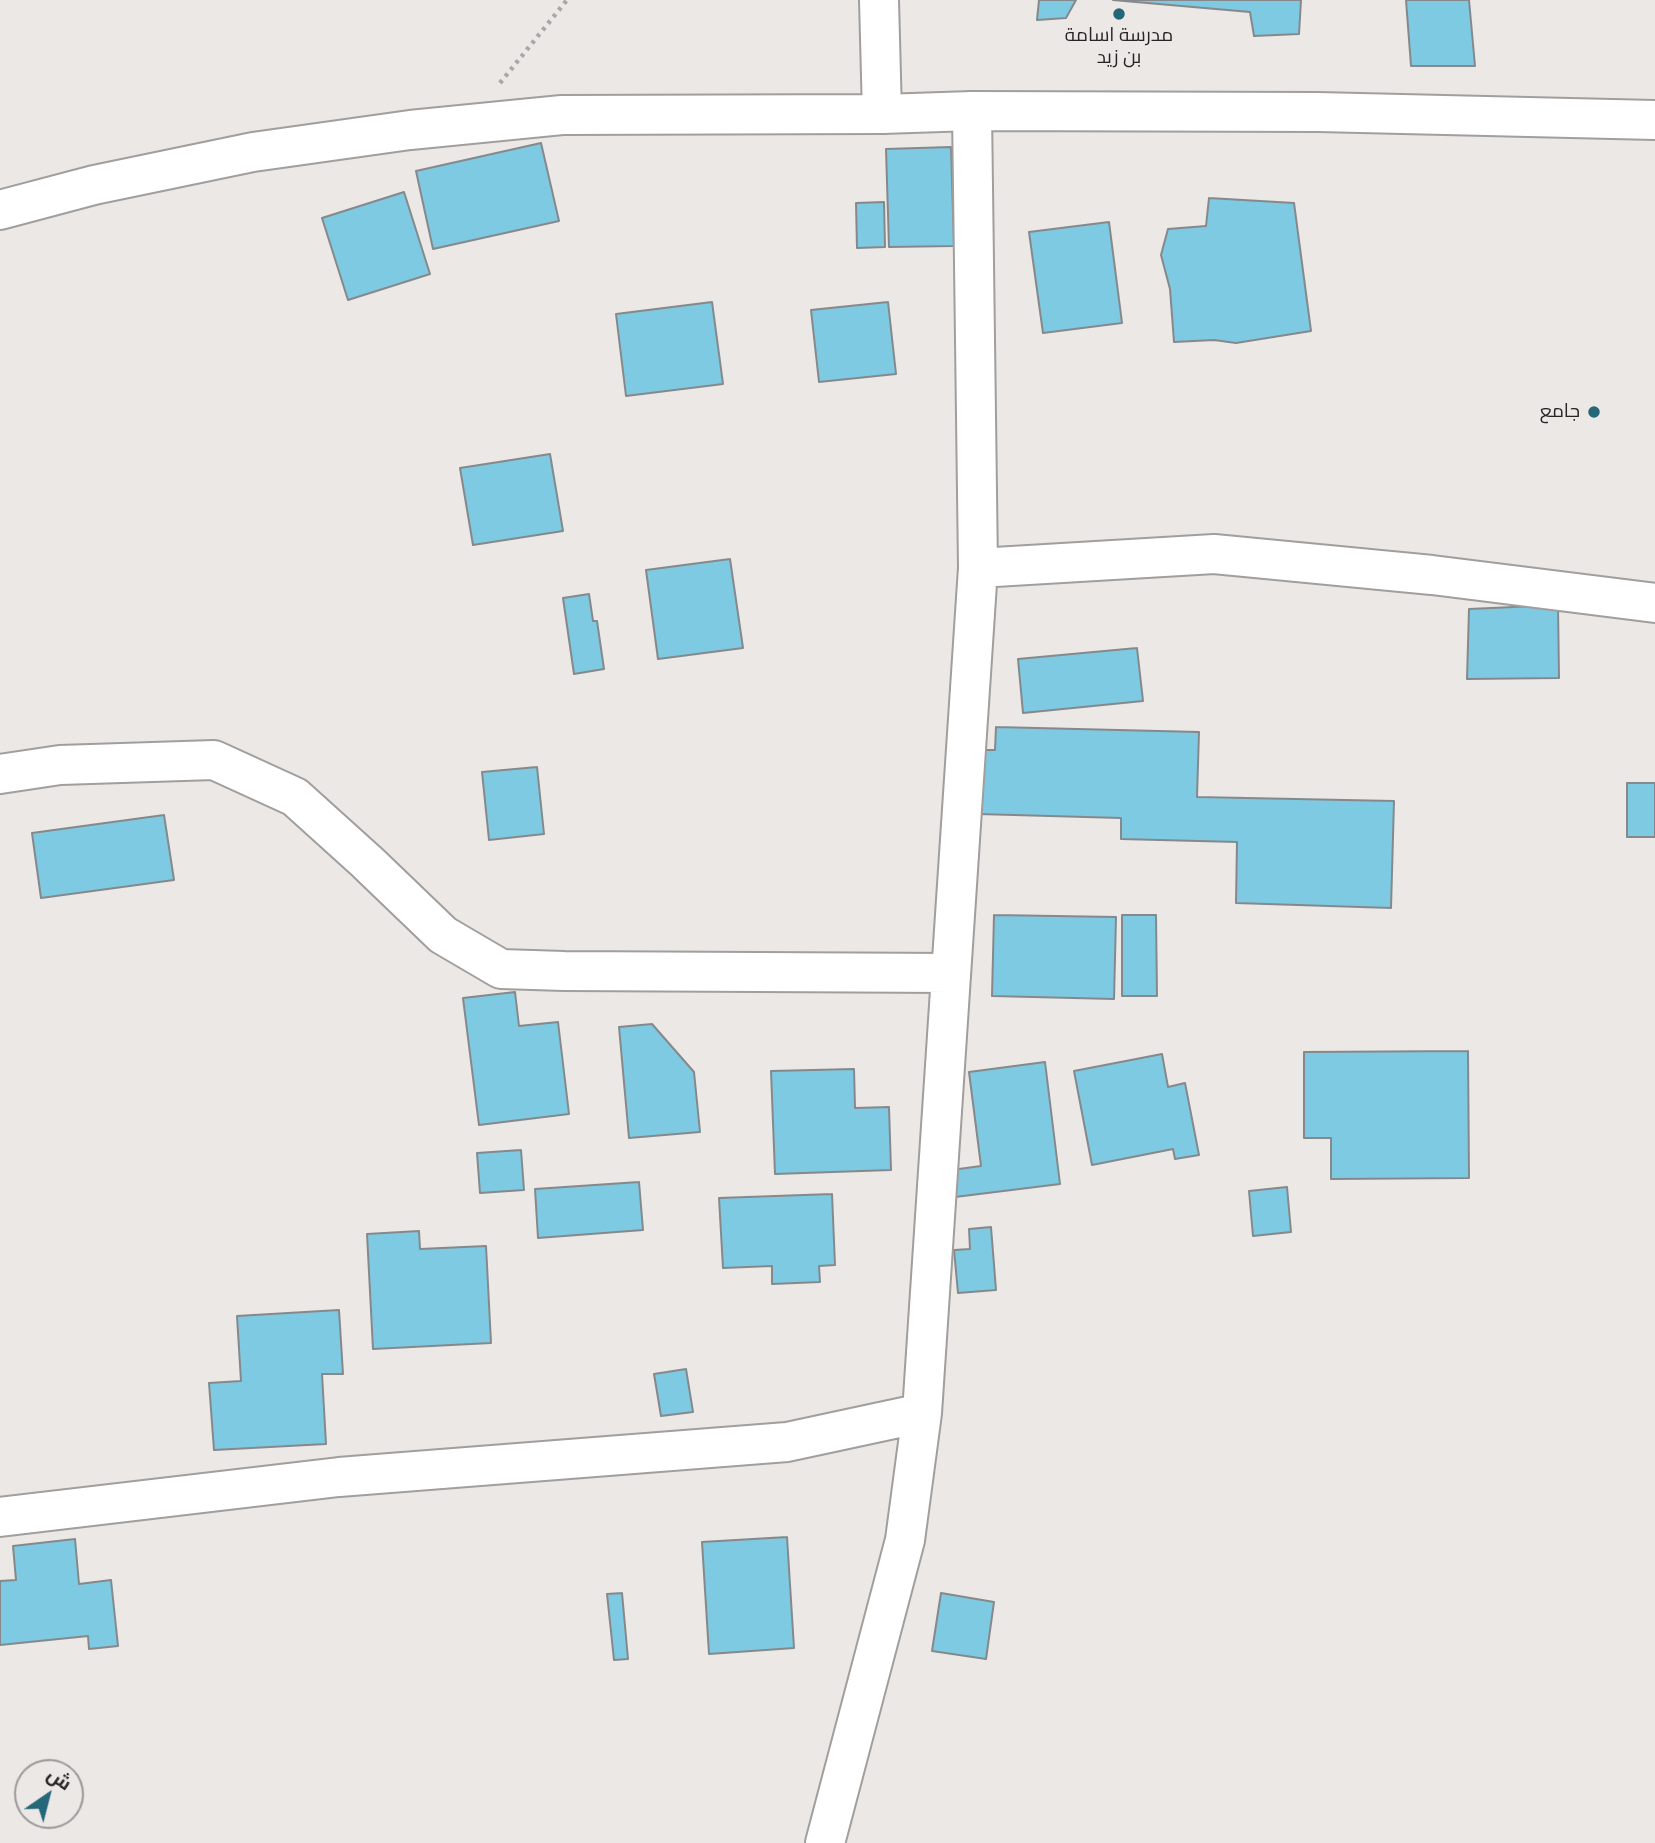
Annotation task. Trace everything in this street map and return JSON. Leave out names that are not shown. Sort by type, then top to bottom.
[{"type":"street","points":[[879,0],[882,114]]},
{"type":"street","points":[[0,209],[94,185],[253,152],[410,130],[562,115],[882,114],[972,111],[1318,112],[1655,120]]},
{"type":"street","points":[[825,1843],[905,1540],[922,1413],[978,568],[972,111]]},
{"type":"street","points":[[978,568],[1214,554],[1432,575],[1655,603]]},
{"type":"street","points":[[0,774],[60,765],[214,760],[295,797],[368,862],[443,935],[501,969],[951,973]]},
{"type":"street","points":[[0,1517],[339,1477],[788,1442],[922,1413]]},
{"type":"path","points":[[466,124],[567,0]]},
{"type":"building","points":[[1039,0],[1076,0],[1066,18],[1037,20]]},
{"type":"building","points":[[1113,0],[1301,0],[1299,34],[1254,36],[1250,12]]},
{"type":"building","points":[[1406,0],[1469,0],[1475,66],[1411,66]]},
{"type":"building","points":[[541,143],[559,221],[433,249],[416,171]]},
{"type":"building","points":[[951,147],[954,246],[889,247],[886,149]]},
{"type":"building","points":[[404,192],[430,274],[348,300],[322,218]]},
{"type":"building","points":[[1209,198],[1294,203],[1311,331],[1236,343],[1214,340],[1174,342],[1170,289],[1161,255],[1168,229],[1206,226]]},
{"type":"building","points":[[884,202],[885,247],[857,248],[856,203]]},
{"type":"building","points":[[1109,222],[1122,323],[1043,333],[1029,232]]},
{"type":"building","points":[[712,302],[723,384],[626,396],[616,314]]},
{"type":"building","points":[[888,302],[896,374],[819,382],[811,310]]},
{"type":"building","points":[[550,454],[563,531],[473,545],[460,468]]},
{"type":"building","points":[[730,559],[743,648],[658,659],[646,570]]},
{"type":"building","points":[[589,594],[593,621],[597,621],[604,669],[574,674],[563,598]]},
{"type":"building","points":[[1558,605],[1559,678],[1467,679],[1469,609]]},
{"type":"building","points":[[1137,648],[1143,701],[1023,713],[1018,659]]},
{"type":"building","points":[[996,727],[1199,732],[1197,797],[1394,801],[1391,908],[1236,903],[1237,842],[1121,839],[1121,818],[978,814],[980,750],[995,750]]},
{"type":"building","points":[[537,767],[544,834],[489,840],[482,772]]},
{"type":"building","points":[[1627,783],[1655,783],[1655,837],[1627,837]]},
{"type":"building","points":[[164,815],[174,880],[41,898],[32,833]]},
{"type":"building","points":[[994,915],[1116,917],[1114,999],[992,996]]},
{"type":"building","points":[[1122,915],[1156,915],[1157,996],[1122,996]]},
{"type":"building","points":[[515,992],[519,1026],[558,1022],[569,1114],[479,1125],[463,998]]},
{"type":"building","points":[[652,1024],[694,1072],[700,1132],[629,1138],[619,1027]]},
{"type":"building","points":[[1468,1051],[1469,1178],[1331,1179],[1331,1138],[1304,1138],[1304,1052]]},
{"type":"building","points":[[1162,1054],[1168,1087],[1185,1083],[1199,1155],[1175,1159],[1173,1149],[1092,1165],[1074,1071]]},
{"type":"building","points":[[1045,1062],[1060,1184],[947,1198],[944,1171],[981,1166],[969,1072]]},
{"type":"building","points":[[854,1069],[855,1108],[889,1107],[891,1170],[775,1174],[771,1071]]},
{"type":"building","points":[[521,1150],[524,1190],[480,1193],[477,1153]]},
{"type":"building","points":[[639,1182],[643,1230],[538,1238],[535,1189]]},
{"type":"building","points":[[1287,1187],[1291,1232],[1253,1236],[1249,1191]]},
{"type":"building","points":[[832,1194],[835,1265],[819,1266],[820,1282],[772,1284],[772,1266],[723,1268],[719,1198]]},
{"type":"building","points":[[991,1227],[996,1290],[958,1293],[954,1250],[970,1249],[969,1229]]},
{"type":"building","points":[[419,1231],[420,1249],[486,1246],[491,1343],[373,1349],[367,1234]]},
{"type":"building","points":[[339,1310],[343,1374],[322,1374],[326,1444],[214,1450],[209,1383],[241,1381],[237,1316]]},
{"type":"building","points":[[686,1369],[693,1412],[661,1416],[654,1374]]},
{"type":"building","points":[[787,1537],[794,1648],[709,1654],[702,1542]]},
{"type":"building","points":[[75,1539],[79,1584],[111,1580],[118,1646],[89,1649],[88,1636],[0,1645],[0,1581],[16,1580],[13,1546]]},
{"type":"building","points":[[622,1593],[628,1659],[614,1660],[607,1594]]},
{"type":"building","points":[[941,1593],[994,1602],[986,1659],[932,1651]]},
{"type":"place","name":"مدرسة اسامة بن زيد","points":[[1119,14]]},
{"type":"place","name":"جامع","points":[[1594,412]]}]
